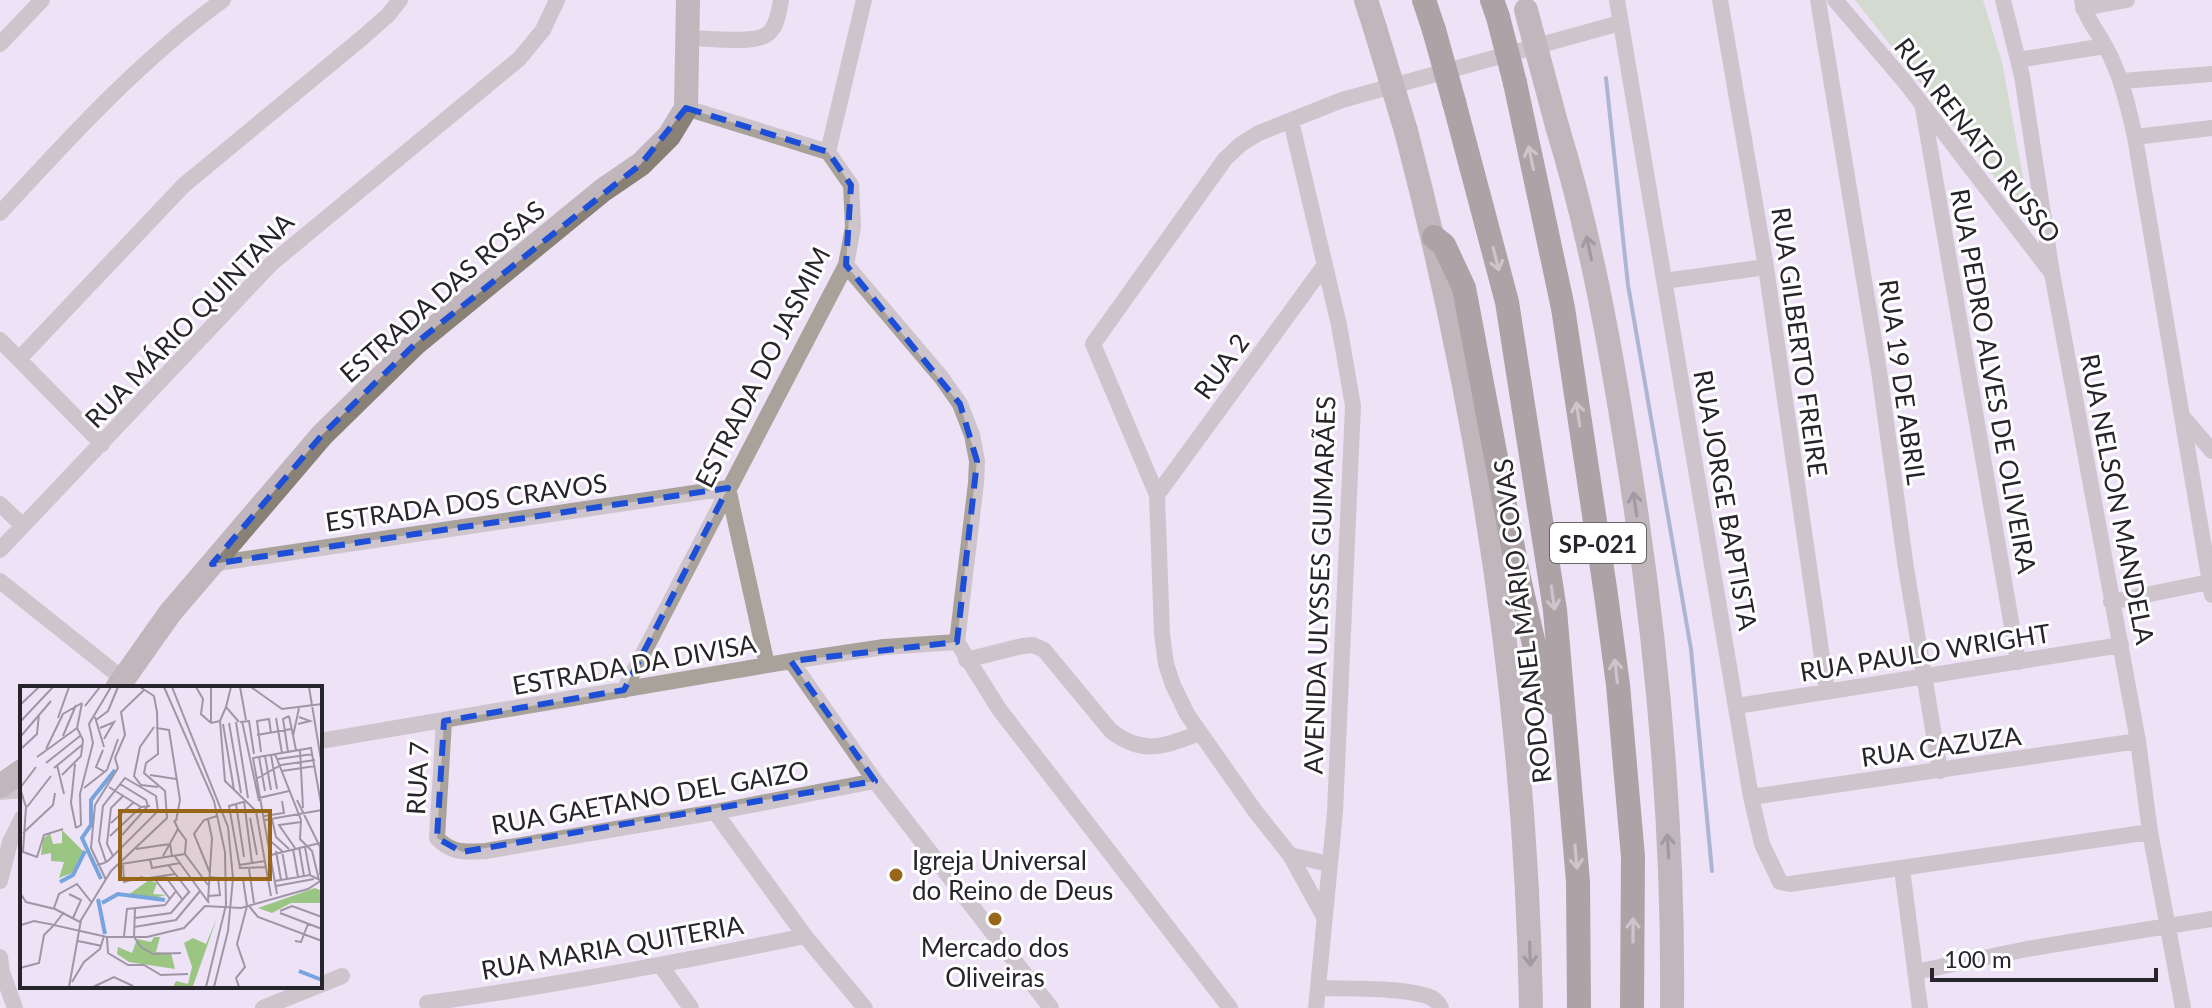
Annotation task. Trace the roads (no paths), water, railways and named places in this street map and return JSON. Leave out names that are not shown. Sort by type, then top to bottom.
[{"type":"highway","name":"RODOANEL MÁRIO COVAS","points":[[1424,0],[1507,302],[1555,610],[1578,882],[1579,1008]]},
{"type":"highway","name":"SP-021","points":[[1495,9],[1515,83],[1563,308],[1606,595],[1618,685],[1633,857],[1632,1008]]},
{"type":"highway","points":[[1434,237],[1444,245],[1464,288],[1536,653],[1566,731]]},
{"type":"main road","points":[[686,108],[688,0]]},
{"type":"main road","points":[[1366,0],[1434,237],[1480,460],[1503,619],[1522,812],[1531,1008]]},
{"type":"main road","points":[[1525,5],[1571,173],[1605,325],[1642,553],[1665,776],[1672,1008]]},
{"type":"main road","name":"ESTRADA DAS ROSAS","points":[[120,684],[170,613],[322,435],[416,343],[603,190],[641,164],[669,136],[686,108]]},
{"type":"main road","points":[[0,789],[20,773]]},
{"type":"street","points":[[0,44],[42,0]]},
{"type":"street","points":[[0,213],[102,103],[223,0]]},
{"type":"street","points":[[20,358],[184,185],[362,38],[400,0]]},
{"type":"street","name":"RUA MÁRIO QUINTANA","points":[[0,550],[272,263],[519,59],[543,30],[557,0]]},
{"type":"street","points":[[688,38],[754,39],[766,35],[773,28],[781,0]]},
{"type":"street","points":[[686,108],[828,152],[864,0]]},
{"type":"street","name":"RUA JORGE BAPTISTA","points":[[1617,0],[1751,797],[1762,844],[1780,882],[1790,884],[1902,869]]},
{"type":"street","name":"RUA GILBERTO FREIRE","points":[[1720,0],[1766,267],[1827,692]]},
{"type":"street","name":"RUA 19 DE ABRIL","points":[[1818,0],[1940,771]]},
{"type":"street","name":"RUA RENATO RUSSO","points":[[1835,0],[1905,82],[2052,273]]},
{"type":"street","name":"RUA NELSON MANDELA","points":[[2003,0],[2018,60],[2052,273],[2121,645],[2166,926],[2183,1008]]},
{"type":"street","points":[[2111,602],[2211,588],[2179,413],[2135,137],[2122,81],[2083,4],[2127,0]]},
{"type":"street","points":[[1324,917],[1290,855],[1200,733],[1183,704],[1166,664],[1157,495],[1093,344],[1225,159],[1259,133],[1342,100],[1620,23]]},
{"type":"street","points":[[2018,60],[2105,46]]},
{"type":"street","points":[[2122,81],[2212,74]]},
{"type":"street","name":"RUA PEDRO ALVES DE OLIVEIRA","points":[[1923,108],[2018,662]]},
{"type":"street","name":"AVENIDA ULYSSES GUIMARÃES","points":[[1291,121],[1339,325],[1353,406],[1335,812],[1316,1008]]},
{"type":"street","points":[[2135,137],[2212,128]]},
{"type":"street","name":"ESTRADA DO JASMIM","points":[[624,690],[846,265],[853,227],[851,185],[828,152]]},
{"type":"street","points":[[846,265],[941,377],[960,404],[972,435],[977,461],[976,483],[957,642],[966,660],[999,709],[1230,1008]]},
{"type":"street","name":"RUA 2","points":[[1157,495],[1324,266]]},
{"type":"street","points":[[1664,281],[1766,267]]},
{"type":"street","points":[[0,340],[102,444]]},
{"type":"street","points":[[2179,413],[2212,451]]},
{"type":"street","points":[[728,488],[767,665]]},
{"type":"street","name":"ESTRADA DOS CRAVOS","points":[[212,564],[728,488]]},
{"type":"street","points":[[0,504],[22,525]]},
{"type":"street","points":[[0,581],[120,684]]},
{"type":"street","name":"ESTRADA DA DIVISA","points":[[322,741],[791,661],[884,647],[957,642]]},
{"type":"street","points":[[966,660],[1033,645],[1044,650],[1111,731],[1125,741],[1144,747],[1162,746],[1200,733]]},
{"type":"street","name":"RUA PAULO WRIGHT","points":[[1737,706],[2121,645]]},
{"type":"street","points":[[791,661],[875,781],[1051,1008]]},
{"type":"street","name":"RUA 7","points":[[437,838],[444,721]]},
{"type":"street","name":"RUA CAZUZA","points":[[1751,797],[2138,741]]},
{"type":"street","name":"RUA GAETANO DEL GAIZO","points":[[437,838],[446,848],[462,852],[486,851],[875,781]]},
{"type":"street","points":[[0,789],[20,790]]},
{"type":"street","points":[[715,812],[805,936],[865,1008]]},
{"type":"street","points":[[0,881],[10,842],[20,822]]},
{"type":"street","points":[[1920,1008],[1902,869],[2150,832]]},
{"type":"street","points":[[1290,855],[1329,864]]},
{"type":"street","points":[[1915,972],[2027,949],[2212,919]]},
{"type":"street","name":"RUA MARIA QUITERIA","points":[[427,1003],[661,966],[805,936]]},
{"type":"street","points":[[0,957],[15,1008]]},
{"type":"street","points":[[661,966],[691,1008]]},
{"type":"street","points":[[322,984],[342,976]]},
{"type":"street","points":[[263,1008],[311,988]]},
{"type":"street","points":[[1318,988],[1394,991],[1429,996],[1441,1008]]},
{"type":"street","points":[[505,993],[516,1008]]},
{"type":"waterway","points":[[1606,78],[1628,285],[1691,649],[1712,871]]},
{"type":"place","name":"Igreja Universal do Reino de Deus","points":[[896,875]]},
{"type":"place","name":"Mercado dos Oliveiras","points":[[995,919]]}]
